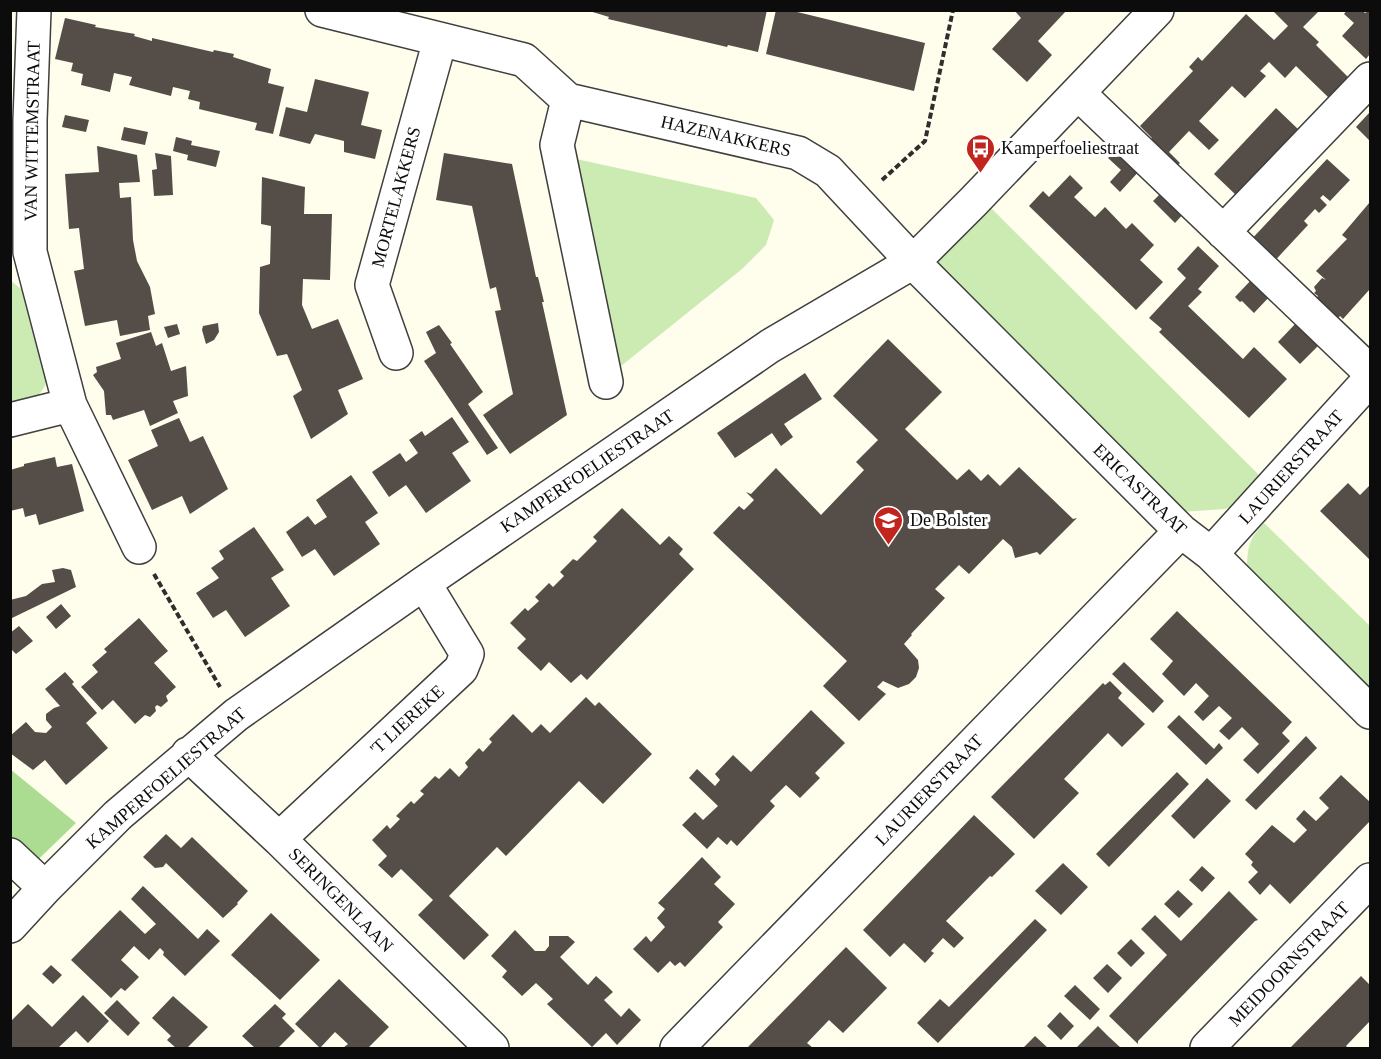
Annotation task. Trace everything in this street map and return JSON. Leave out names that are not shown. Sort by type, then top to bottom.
[{"type":"street","name":"VAN WITTEMSTRAAT","points":[[34,10],[30,120],[20,254],[70,405],[139,547]]},
{"type":"street","name":"HAZENAKKERS","points":[[322,10],[524,60],[568,100],[798,153],[828,171],[913,262]]},
{"type":"street","name":"KAMPERFOELIESTRAAT","points":[[10,926],[118,815],[236,715],[423,583],[770,346],[913,262],[1156,10]]},
{"type":"street","name":"MORTELAKKERS","points":[[396,353],[372,285],[440,40]]},
{"type":"street","points":[[1224,232],[1371,79]]},
{"type":"street","points":[[1078,93],[1371,372]]},
{"type":"street","points":[[568,100],[557,145],[606,382]]},
{"type":"street","name":"ERICASTRAAT","points":[[913,262],[1181,531],[1211,554],[1371,712]]},
{"type":"street","name":"LAURIERSTRAAT","points":[[1211,554],[1371,379]]},
{"type":"street","points":[[10,420],[70,405]]},
{"type":"street","name":"LAURIERSTRAAT","points":[[677,1048],[1181,531]]},
{"type":"street","name":"'T LIEREKE","points":[[279,839],[461,669],[467,654],[423,583]]},
{"type":"street","name":"SERINGENLAAN","points":[[188,754],[279,839],[492,1048]]},
{"type":"street","points":[[10,855],[45,888]]},
{"type":"street","name":"MEIDOORNSTRAAT","points":[[1207,1048],[1371,880]]},
{"type":"path","points":[[857,202],[925,141],[953,10]]},
{"type":"path","points":[[139,547],[236,715]]},
{"type":"green space","points":[[576,159],[756,198],[774,220],[766,245],[742,269],[616,370]]},
{"type":"green space","points":[[988,205],[1262,478],[1237,506],[1181,512],[931,266]]},
{"type":"green space","points":[[11,281],[25,292],[47,376],[45,386],[36,399],[11,406]]},
{"type":"green space","points":[[1264,523],[1370,626],[1370,695],[1247,575],[1249,547],[1254,535]]},
{"type":"green space","points":[[10,769],[76,823],[22,875],[11,864]]},
{"type":"building","points":[[586,10],[767,10],[758,52],[608,19],[609,17]]},
{"type":"building","points":[[776,10],[789,10],[925,43],[914,91],[766,54]]},
{"type":"building","points":[[1014,10],[1067,10],[1038,41],[1052,55],[1027,82],[992,49],[1021,18]]},
{"type":"building","points":[[1272,10],[1317,10],[1318,12],[1303,27],[1319,42],[1316,45],[1349,78],[1329,98],[1296,66],[1285,78],[1269,62],[1260,71],[1266,76],[1245,98],[1232,86],[1199,121],[1219,140],[1209,150],[1189,131],[1169,152],[1180,163],[1171,172],[1143,146],[1152,138],[1140,126],[1193,71],[1189,67],[1198,57],[1202,61],[1246,14],[1274,40],[1288,26]]},
{"type":"building","points":[[1347,10],[1362,10],[1365,13],[1370,10],[1370,54],[1366,59],[1342,36],[1354,23],[1344,14]]},
{"type":"building","points":[[65,18],[96,25],[95,27],[135,34],[134,36],[152,41],[152,38],[213,52],[214,50],[234,54],[233,57],[271,69],[268,83],[284,87],[273,134],[255,130],[257,123],[199,109],[200,102],[188,99],[190,91],[173,87],[171,96],[129,85],[132,77],[114,73],[110,92],[81,85],[83,74],[71,71],[73,63],[55,59]]},
{"type":"building","points":[[315,79],[369,92],[361,125],[382,130],[375,159],[344,152],[344,141],[315,134],[310,144],[279,136],[286,107],[307,112]]},
{"type":"building","points":[[1276,108],[1299,130],[1237,196],[1214,174]]},
{"type":"building","points":[[1370,112],[1370,141],[1356,127]]},
{"type":"building","points":[[65,115],[89,120],[86,132],[62,127]]},
{"type":"building","points":[[124,127],[148,132],[145,145],[121,140]]},
{"type":"building","points":[[176,137],[192,141],[191,145],[220,151],[216,167],[187,160],[188,155],[173,151]]},
{"type":"building","points":[[97,146],[137,155],[140,182],[119,183],[120,198],[131,197],[133,240],[137,261],[150,287],[155,314],[148,316],[150,330],[120,336],[117,320],[85,326],[74,271],[84,269],[79,228],[69,229],[65,174],[99,172]]},
{"type":"building","points":[[1119,148],[1141,169],[1120,192],[1110,182],[1121,170],[1108,158]]},
{"type":"building","points":[[155,153],[171,156],[173,195],[154,196],[152,170],[157,169]]},
{"type":"building","points":[[444,153],[512,164],[536,277],[538,277],[544,302],[542,302],[567,415],[510,454],[483,415],[513,394],[495,311],[501,310],[496,287],[490,289],[472,206],[436,200]]},
{"type":"building","points":[[1327,159],[1350,180],[1330,201],[1323,195],[1320,198],[1327,205],[1319,213],[1315,209],[1304,221],[1308,225],[1269,267],[1246,245]]},
{"type":"building","points":[[1070,175],[1083,188],[1074,197],[1095,217],[1105,207],[1126,229],[1132,223],[1154,245],[1140,260],[1163,282],[1136,310],[1029,206],[1043,191],[1049,197]]},
{"type":"building","points":[[262,177],[305,187],[304,214],[332,214],[330,280],[303,279],[302,305],[312,329],[338,319],[363,379],[338,390],[348,414],[311,439],[293,396],[302,390],[287,354],[277,356],[259,313],[260,267],[270,264],[271,226],[261,224]]},
{"type":"building","points":[[1163,191],[1185,212],[1175,223],[1153,201]]},
{"type":"building","points":[[1370,202],[1370,289],[1343,319],[1340,316],[1333,324],[1311,304],[1318,296],[1314,293],[1316,291],[1314,287],[1322,278],[1326,280],[1316,271],[1347,239],[1342,235]]},
{"type":"building","points":[[1198,246],[1219,266],[1198,289],[1202,292],[1188,306],[1243,359],[1254,347],[1287,379],[1249,418],[1159,332],[1162,329],[1149,318],[1186,278],[1177,269]]},
{"type":"building","points":[[1253,278],[1271,295],[1254,313],[1235,297]]},
{"type":"building","points":[[1298,321],[1321,343],[1300,364],[1278,342]]},
{"type":"building","points":[[218,323],[219,332],[214,340],[206,344],[203,326]]},
{"type":"building","points":[[177,324],[180,334],[168,338],[164,327]]},
{"type":"building","points":[[439,325],[483,392],[468,404],[498,448],[487,455],[424,361],[436,353],[426,332]]},
{"type":"building","points":[[151,332],[156,346],[162,343],[171,371],[186,366],[188,396],[173,401],[178,413],[150,426],[144,410],[113,420],[111,415],[106,415],[104,391],[93,375],[97,372],[96,367],[121,359],[116,343]]},
{"type":"building","points":[[888,339],[942,392],[905,429],[957,480],[969,469],[981,481],[988,474],[1000,486],[1019,467],[1073,519],[1077,518],[1040,555],[1037,552],[1015,558],[1012,547],[1003,539],[969,574],[959,565],[935,589],[945,598],[904,644],[918,660],[919,668],[916,677],[909,684],[898,688],[883,681],[877,687],[886,694],[859,721],[823,686],[847,661],[713,533],[739,506],[744,510],[754,500],[746,492],[751,494],[776,468],[821,515],[864,470],[856,462],[878,440],[833,396]]},
{"type":"building","points":[[805,373],[822,399],[784,424],[793,437],[781,446],[772,433],[735,458],[717,433]]},
{"type":"building","points":[[452,417],[469,442],[452,453],[471,481],[426,513],[406,485],[389,497],[372,472],[400,453],[406,462],[418,453],[409,440],[422,431],[425,436]]},
{"type":"building","points":[[179,418],[190,442],[203,436],[228,489],[190,514],[182,496],[152,510],[128,460],[158,446],[151,430]]},
{"type":"building","points":[[55,457],[57,467],[72,464],[84,511],[39,525],[36,514],[25,517],[23,508],[10,511],[10,470],[24,466],[24,464]]},
{"type":"building","points":[[351,475],[378,513],[365,522],[380,544],[334,576],[315,549],[302,557],[286,532],[308,516],[315,525],[327,517],[316,500]]},
{"type":"building","points":[[1348,483],[1360,495],[1370,485],[1370,560],[1320,511]]},
{"type":"building","points":[[622,508],[660,545],[669,536],[683,549],[679,554],[694,569],[587,680],[581,674],[571,683],[549,662],[541,671],[517,648],[526,639],[510,623],[525,608],[528,611],[539,601],[535,597],[549,583],[553,587],[564,576],[560,572],[573,559],[577,561],[597,541],[593,537]]},
{"type":"building","points":[[254,527],[284,570],[271,578],[290,606],[245,637],[226,610],[213,618],[196,593],[219,578],[211,568],[224,559],[219,551]]},
{"type":"building","points":[[63,568],[71,570],[76,587],[10,619],[10,600],[26,596],[42,584],[55,582],[52,570]]},
{"type":"building","points":[[61,604],[71,616],[56,629],[46,617]]},
{"type":"building","points":[[1177,611],[1292,722],[1282,733],[1290,741],[1258,774],[1243,760],[1259,744],[1242,727],[1229,740],[1219,731],[1232,718],[1219,706],[1203,721],[1194,712],[1209,696],[1196,683],[1184,696],[1162,674],[1173,661],[1150,639]]},
{"type":"building","points":[[139,618],[168,651],[154,663],[176,687],[166,696],[168,701],[161,707],[157,705],[156,711],[150,717],[145,715],[135,724],[113,700],[102,710],[81,687],[98,672],[92,665],[107,652],[104,649]]},
{"type":"building","points":[[19,626],[33,641],[16,654],[10,648],[10,633]]},
{"type":"building","points":[[1124,662],[1164,701],[1153,713],[1112,674]]},
{"type":"building","points":[[65,672],[74,682],[72,684],[97,713],[86,723],[108,748],[66,785],[45,760],[33,770],[10,753],[10,736],[26,722],[35,732],[46,733],[52,727],[46,720],[46,714],[60,706],[45,689]]},
{"type":"building","points":[[1110,681],[1122,693],[1118,698],[1145,724],[1122,747],[1108,733],[1064,779],[1079,793],[1034,839],[991,797],[1103,683],[1105,685]]},
{"type":"building","points":[[586,697],[595,706],[599,702],[652,754],[603,804],[579,781],[506,856],[497,847],[449,896],[489,935],[464,960],[418,915],[433,900],[401,869],[392,878],[378,865],[387,856],[372,840],[387,825],[390,829],[400,819],[396,816],[411,801],[414,804],[424,794],[420,791],[435,776],[439,779],[450,768],[459,777],[468,767],[465,763],[479,748],[483,752],[492,742],[489,739],[513,714],[532,733],[541,724],[550,733]]},
{"type":"building","points":[[811,710],[845,743],[815,773],[820,778],[800,798],[786,785],[770,801],[775,806],[737,846],[731,840],[727,845],[718,837],[707,849],[682,825],[695,812],[703,820],[718,806],[689,778],[697,769],[715,786],[720,780],[715,774],[733,755],[751,772]]},
{"type":"building","points":[[1179,715],[1214,749],[1219,743],[1223,748],[1206,765],[1167,727]]},
{"type":"building","points":[[1306,736],[1317,748],[1256,810],[1245,800]]},
{"type":"building","points":[[1177,772],[1189,784],[1109,867],[1096,854]]},
{"type":"building","points":[[1341,775],[1370,802],[1370,821],[1290,904],[1270,884],[1260,895],[1248,882],[1258,872],[1251,865],[1253,862],[1245,854],[1272,825],[1294,843],[1307,830],[1296,819],[1304,810],[1316,821],[1329,808],[1319,798]]},
{"type":"building","points":[[1207,778],[1231,801],[1194,839],[1171,816]]},
{"type":"building","points":[[974,815],[1015,854],[946,921],[964,938],[954,948],[943,938],[931,951],[934,953],[925,963],[904,943],[890,957],[863,930]]},
{"type":"building","points":[[166,834],[181,848],[192,837],[248,891],[223,918],[166,863],[163,867],[155,868],[143,857]]},
{"type":"building","points":[[702,857],[721,877],[714,884],[735,904],[718,922],[723,927],[685,967],[680,962],[675,966],[670,961],[658,973],[633,949],[646,936],[651,942],[665,927],[657,918],[665,909],[658,903]]},
{"type":"building","points":[[1063,863],[1088,887],[1061,915],[1035,891]]},
{"type":"building","points":[[1202,866],[1215,878],[1202,892],[1189,880]]},
{"type":"building","points":[[143,886],[198,939],[207,929],[220,941],[185,976],[163,955],[164,952],[160,948],[149,960],[134,946],[121,960],[139,977],[125,991],[121,988],[111,998],[71,960],[120,910],[145,934],[156,924],[131,899]]},
{"type":"building","points":[[1178,890],[1193,904],[1179,918],[1164,904]]},
{"type":"building","points":[[1229,891],[1258,920],[1138,1041],[1138,1044],[1109,1016],[1167,955],[1141,929],[1155,915],[1181,941]]},
{"type":"building","points":[[271,913],[320,960],[280,1000],[231,955]]},
{"type":"building","points":[[1035,919],[1047,930],[938,1043],[917,1023],[940,999],[949,1007]]},
{"type":"building","points":[[515,930],[535,951],[545,951],[549,946],[549,936],[568,936],[575,942],[560,957],[588,985],[596,976],[606,985],[613,992],[604,1000],[621,1017],[629,1008],[641,1020],[617,1045],[606,1033],[592,1047],[547,1004],[553,999],[536,983],[522,996],[502,977],[507,971],[491,956]]},
{"type":"building","points":[[1131,939],[1145,953],[1131,967],[1117,953]]},
{"type":"building","points":[[846,947],[887,988],[843,1033],[829,1020],[807,1043],[813,1048],[747,1048]]},
{"type":"building","points":[[1107,964],[1122,978],[1108,993],[1093,978]]},
{"type":"building","points":[[51,965],[62,975],[53,984],[42,974]]},
{"type":"building","points":[[1361,976],[1370,985],[1370,1021],[1346,1046],[1348,1048],[1290,1048]]},
{"type":"building","points":[[339,979],[389,1027],[368,1048],[343,1048],[348,1044],[335,1032],[320,1048],[295,1024]]},
{"type":"building","points":[[1075,985],[1100,1009],[1090,1020],[1064,996]]},
{"type":"building","points":[[83,995],[109,1021],[88,1043],[76,1031],[58,1048],[10,1048],[10,1022],[28,1004],[52,1027]]},
{"type":"building","points":[[173,996],[208,1027],[187,1048],[176,1048],[167,1040],[171,1036],[152,1018]]},
{"type":"building","points":[[117,1000],[140,1023],[128,1036],[104,1013]]},
{"type":"building","points":[[275,1004],[286,1014],[282,1018],[295,1031],[278,1048],[255,1048],[242,1036]]},
{"type":"building","points":[[1060,1012],[1074,1026],[1061,1040],[1047,1026]]},
{"type":"building","points":[[1098,1026],[1109,1037],[1121,1048],[1076,1048]]},
{"type":"building","points":[[1035,1036],[1048,1048],[1023,1048]]},
{"type":"place","name":"Kamperfoeliestraat","points":[[980,174]]},
{"type":"place","name":"De Bolster","points":[[889,546]]}]
